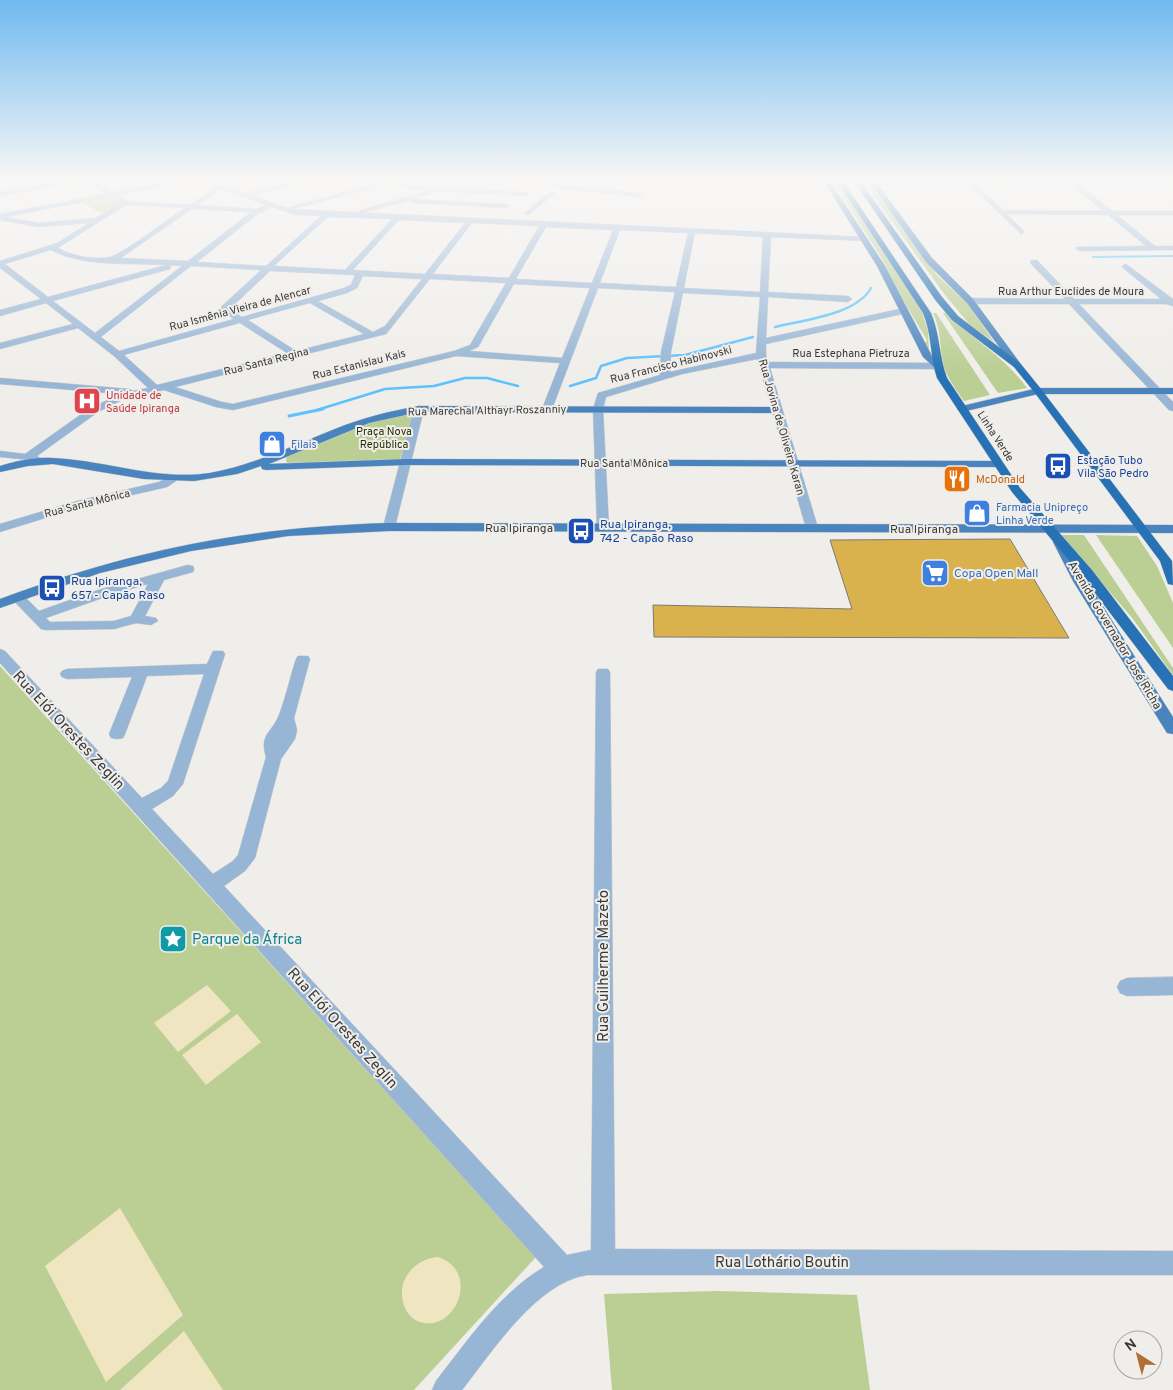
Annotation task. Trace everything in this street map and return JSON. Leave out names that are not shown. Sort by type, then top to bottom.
[{"type":"highway","name":"Linha Verde","points":[[881,243],[927,313],[935,333],[938,366],[942,378],[997,464],[1048,529],[1087,573],[1173,686]]},
{"type":"highway","points":[[900,243],[939,299],[955,318],[1017,366],[1038,391],[1170,565],[1173,581]]},
{"type":"main road","points":[[866,243],[881,266],[928,358],[938,366]]},
{"type":"main road","points":[[917,243],[929,260],[970,301],[1017,366]]},
{"type":"main road","points":[[962,409],[1038,391],[1173,391]]},
{"type":"main road","name":"Rua Marechal Althayr Roszanniy","points":[[47,460],[163,482],[203,477],[252,467],[367,419],[419,408],[777,410]]},
{"type":"main road","points":[[5,461],[47,460]]},
{"type":"main road","name":"Rua Santa Mônica","points":[[252,467],[406,462],[997,464]]},
{"type":"main road","name":"Rua Ipiranga","points":[[0,604],[105,567],[197,545],[310,530],[389,527],[1173,529]]},
{"type":"main road","name":"Avenida Governador José Richa","points":[[1059,541],[1085,589],[1173,729]]},
{"type":"street","points":[[0,264],[52,248],[59,243]]},
{"type":"street","points":[[113,260],[138,243]]},
{"type":"street","points":[[96,337],[215,243]]},
{"type":"street","points":[[295,243],[225,307],[226,310],[295,354]]},
{"type":"street","points":[[347,272],[374,243]]},
{"type":"street","name":"Rua Santa Regina","points":[[27,458],[100,406],[136,392],[386,330],[453,243]]},
{"type":"street","points":[[456,353],[474,347],[533,243]]},
{"type":"street","points":[[547,408],[611,243]]},
{"type":"street","points":[[665,376],[666,352],[689,243]]},
{"type":"street","name":"Rua Jovina de Oliveira Karan","points":[[766,243],[761,355],[812,528]]},
{"type":"street","points":[[1147,243],[1153,248]]},
{"type":"street","points":[[52,248],[68,256],[113,260],[848,299]]},
{"type":"street","points":[[1080,249],[1173,248]]},
{"type":"street","points":[[1034,262],[1173,408]]},
{"type":"street","points":[[0,264],[158,387]]},
{"type":"street","points":[[0,313],[186,264]]},
{"type":"street","points":[[1126,266],[1171,304]]},
{"type":"street","name":"Rua Ismênia Vieira de Alencar","points":[[117,354],[350,288],[356,283],[360,273]]},
{"type":"street","points":[[311,300],[372,335]]},
{"type":"street","name":"Rua Arthur Euclides de Moura","points":[[970,301],[1171,304]]},
{"type":"street","points":[[761,342],[904,311]]},
{"type":"street","points":[[0,346],[79,325]]},
{"type":"street","name":"Rua Estanislau Kais","points":[[158,387],[220,405],[241,406],[456,353],[566,361]]},
{"type":"street","name":"Rua Francisco Habinovski","points":[[598,409],[600,397],[606,393],[665,376],[761,355]]},
{"type":"street","name":"Rua Estephana Pietruza","points":[[764,365],[938,366]]},
{"type":"street","points":[[0,381],[136,392]]},
{"type":"street","points":[[389,527],[419,408]]},
{"type":"street","points":[[598,409],[603,528]]},
{"type":"street","name":"Rua Marechal Althayr Roszanniy","points":[[5,461],[27,458],[47,460]]},
{"type":"street","name":"Rua Santa Mônica","points":[[0,528],[72,506],[163,482]]},
{"type":"street","points":[[37,617],[103,593],[159,576],[188,570]]},
{"type":"street","points":[[136,619],[159,576]]},
{"type":"street","points":[[16,597],[46,626],[114,625],[136,619],[151,622]]},
{"type":"street","name":"Rua Elói Orestes Zeglin","points":[[0,654],[563,1269]]},
{"type":"street","points":[[211,885],[244,862],[274,757],[282,749],[289,736],[286,718],[303,659]]},
{"type":"street","points":[[67,674],[142,671],[215,661],[175,784],[167,792],[140,807]]},
{"type":"street","points":[[117,734],[142,671]]},
{"type":"street","name":"Rua Guilherme Mazeto","points":[[603,672],[603,1261]]},
{"type":"street","points":[[1128,987],[1173,986]]},
{"type":"street","name":"Rua Lothário Boutin","points":[[445,1390],[526,1296],[563,1269],[584,1263],[603,1261],[1173,1263]]},
{"type":"green space","points":[[872,243],[877,243],[922,312],[928,331],[929,354],[925,343],[927,340],[897,290]]},
{"type":"green space","points":[[908,243],[913,243],[937,275],[967,303],[994,342],[970,325],[945,295]]},
{"type":"green space","points":[[933,313],[936,313],[990,395],[964,401],[958,393],[944,367],[938,327]]},
{"type":"green space","points":[[943,313],[946,313],[999,358],[1027,388],[998,393]]},
{"type":"green space","name":"Praça Nova República","points":[[411,413],[413,417],[400,459],[288,463],[286,461],[287,456],[368,421]]},
{"type":"green space","points":[[1061,535],[1084,535],[1173,668],[1173,675],[1133,619]]},
{"type":"green space","points":[[1096,535],[1137,536],[1157,566],[1173,603],[1173,648]]},
{"type":"green space","points":[[0,666],[536,1257],[414,1390],[0,1390]]},
{"type":"green space","points":[[717,1291],[857,1295],[870,1390],[612,1390],[604,1294]]},
{"type":"sand","points":[[207,985],[231,1011],[178,1052],[154,1023]]},
{"type":"sand","points":[[237,1014],[261,1042],[206,1085],[182,1055]]},
{"type":"sand","points":[[120,1208],[183,1315],[106,1382],[45,1266]]},
{"type":"sand","points":[[438,1257],[451,1264],[458,1275],[461,1287],[459,1299],[453,1310],[444,1318],[433,1323],[420,1322],[411,1317],[405,1308],[402,1294],[405,1278],[415,1266]]},
{"type":"sand","points":[[184,1331],[223,1390],[120,1390]]},
{"type":"building","name":"Copa Open Mall","points":[[1010,539],[1069,638],[654,637],[653,605],[852,609],[830,540]]},
{"type":"waterway","points":[[1093,257],[1173,256]]},
{"type":"waterway","points":[[775,327],[814,319],[841,310],[864,297],[871,288]]},
{"type":"waterway","points":[[570,386],[596,378],[601,366],[627,358],[685,355],[753,337]]},
{"type":"waterway","points":[[317,410],[385,389],[434,386],[465,378],[487,378],[518,386]]},
{"type":"waterway","points":[[289,416],[323,409]]},
{"type":"place","name":"Unidade de Saúde Ipiranga","points":[[87,401]]},
{"type":"place","name":"Filais","points":[[272,444]]},
{"type":"place","name":"Estação Tubo Vila São Pedro","points":[[1058,466]]},
{"type":"place","name":"McDonald","points":[[957,479]]},
{"type":"place","name":"Farmacia Unipreço Linha Verde","points":[[977,513]]},
{"type":"place","name":"Rua Ipiranga, 742 - Capão Raso","points":[[581,531]]},
{"type":"place","name":"Copa Open Mall","points":[[935,573]]},
{"type":"place","name":"Rua Ipiranga, 657 - Capão Raso","points":[[52,588]]},
{"type":"place","name":"Parque da África","points":[[173,939]]}]
